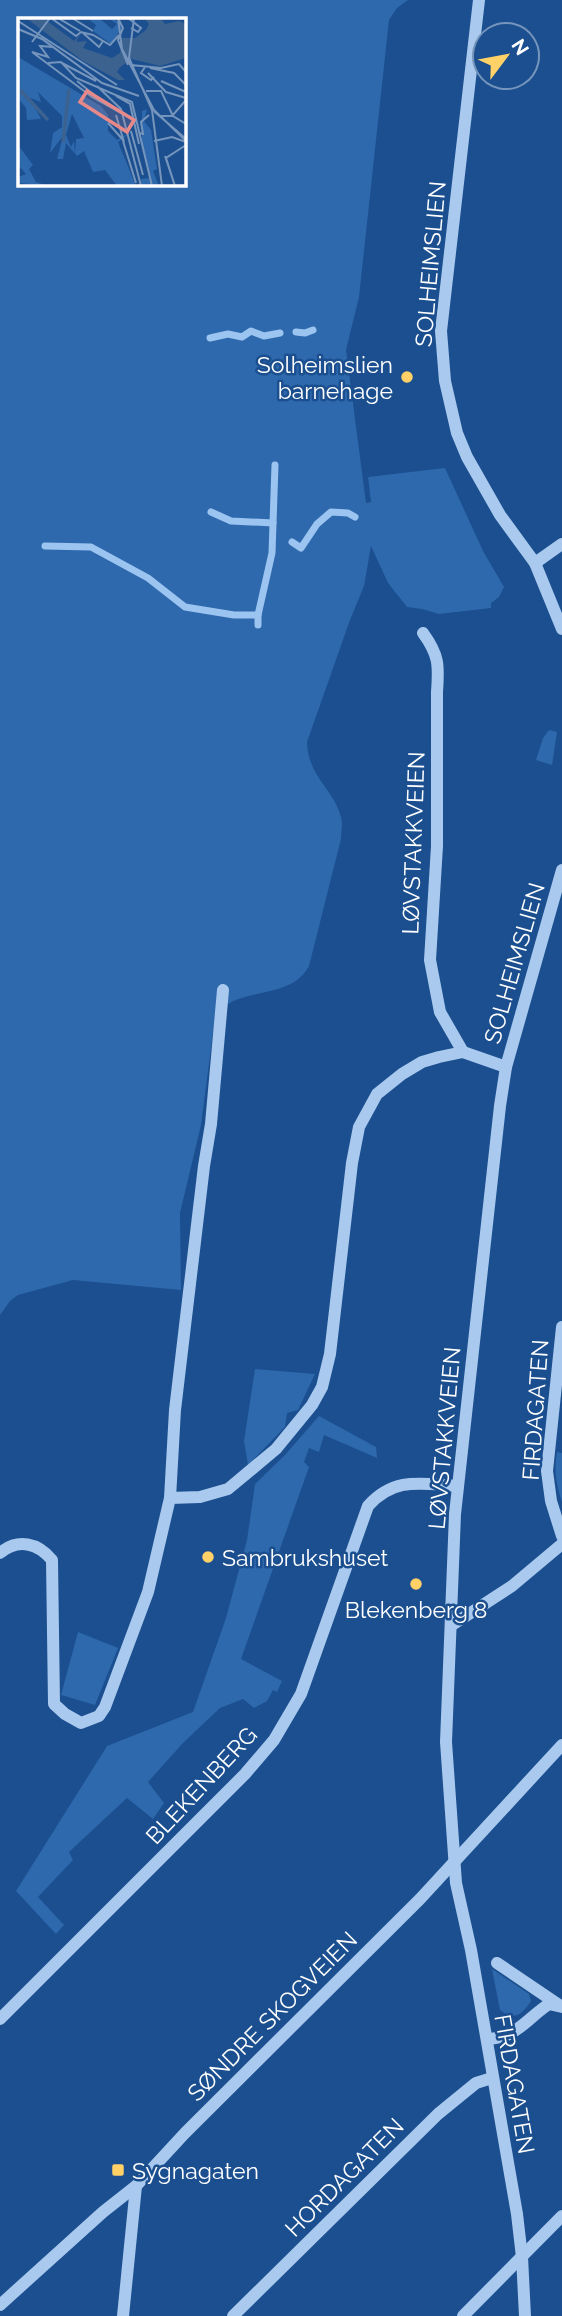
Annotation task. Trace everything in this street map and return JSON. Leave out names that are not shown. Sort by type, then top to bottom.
[{"type":"street","name":"SOLHEIMSLIEN","points":[[479,0],[441,331],[445,381],[457,433],[467,457],[500,514],[535,564],[562,629]]},
{"type":"street","points":[[535,564],[562,544]]},
{"type":"street","name":"LØVSTAKKVEIEN","points":[[423,633],[435,650],[439,667],[437,846],[430,960],[440,1012],[463,1052]]},
{"type":"street","name":"SOLHEIMSLIEN","points":[[506,1067],[562,870]]},
{"type":"street","points":[[0,1553],[7,1547],[32,1544],[44,1550],[52,1560],[54,1704],[81,1723],[99,1716],[105,1707],[148,1592],[170,1498],[175,1410],[211,1124],[223,990]]},
{"type":"street","points":[[170,1498],[200,1497],[228,1489],[265,1460],[312,1405],[322,1387],[330,1354],[352,1163],[359,1127],[377,1094],[422,1062],[463,1052],[506,1067]]},
{"type":"street","name":"LØVSTAKKVEIEN","points":[[455,1860],[446,1742],[455,1514],[506,1067]]},
{"type":"street","name":"FIRDAGATEN","points":[[562,1327],[547,1471],[551,1501],[562,1536]]},
{"type":"street","name":"BLEKENBERG","points":[[0,2019],[245,1774],[274,1740],[301,1694],[368,1506],[378,1495],[394,1485],[421,1483],[458,1486]]},
{"type":"street","points":[[452,1625],[512,1586],[562,1544]]},
{"type":"street","name":"SØNDRE SKOGVEIEN","points":[[0,2305],[136,2186],[185,2133],[420,1899],[562,1745]]},
{"type":"street","name":"FIRDAGATEN","points":[[455,1860],[456,1883],[471,1950],[517,2214],[523,2257],[525,2316]]},
{"type":"street","points":[[497,1963],[562,2007]]},
{"type":"street","points":[[487,2039],[499,2039],[516,2032],[536,2012],[549,2004],[562,2007]]},
{"type":"street","name":"HORDAGATEN","points":[[233,2316],[438,2114],[476,2083],[492,2078]]},
{"type":"street","points":[[123,2316],[136,2186]]},
{"type":"street","points":[[463,2316],[562,2216]]},
{"type":"shaded area","points":[[0,0],[408,0],[397,8],[389,20],[359,297],[346,350],[366,503],[371,502],[368,477],[445,468],[483,551],[504,587],[499,597],[491,603],[491,608],[439,614],[407,607],[388,583],[371,546],[364,586],[307,742],[312,765],[338,807],[342,825],[341,839],[309,966],[303,975],[286,986],[233,1001],[215,1017],[201,1125],[180,1213],[181,1290],[73,1280],[18,1295],[0,1315]]},
{"type":"shaded area","points":[[549,730],[557,732],[552,765],[536,760],[543,738]]},
{"type":"shaded area","points":[[255,1369],[315,1374],[298,1410],[287,1413],[285,1427],[248,1465],[244,1441]]},
{"type":"shaded area","points":[[319,1416],[376,1447],[377,1458],[324,1435],[319,1452],[309,1448],[304,1462],[309,1467],[241,1659],[282,1681],[277,1692],[273,1690],[267,1701],[254,1708],[243,1699],[220,1708],[183,1743],[148,1782],[164,1803],[153,1819],[127,1798],[69,1852],[73,1860],[38,1897],[64,1925],[56,1934],[16,1891],[107,1746],[193,1712],[226,1618],[247,1540],[255,1484]]},
{"type":"shaded area","points":[[557,1452],[562,1453],[562,1502],[556,1477]]},
{"type":"shaded area","points":[[78,1632],[118,1648],[95,1705],[61,1695]]},
{"type":"shaded area","points":[[492,1969],[529,1994],[531,2001],[521,2013],[514,2016],[500,2010]]},
{"type":"waterway","points":[[296,332],[313,330]]},
{"type":"waterway","points":[[210,338],[228,334],[242,337],[251,331],[264,336],[280,333]]},
{"type":"waterway","points":[[258,625],[272,553],[275,465]]},
{"type":"waterway","points":[[211,512],[231,521],[273,523]]},
{"type":"waterway","points":[[292,542],[301,548],[317,524],[331,512],[348,513],[355,517]]},
{"type":"waterway","points":[[45,546],[91,547],[148,578],[185,607],[234,615],[258,615]]},
{"type":"place","name":"Solheimslien barnehage","points":[[407,377]]},
{"type":"place","name":"Sambrukshuset","points":[[208,1557]]},
{"type":"place","name":"Blekenberg 8","points":[[416,1584]]},
{"type":"place","name":"Sygnagaten","points":[[118,2170]]}]
